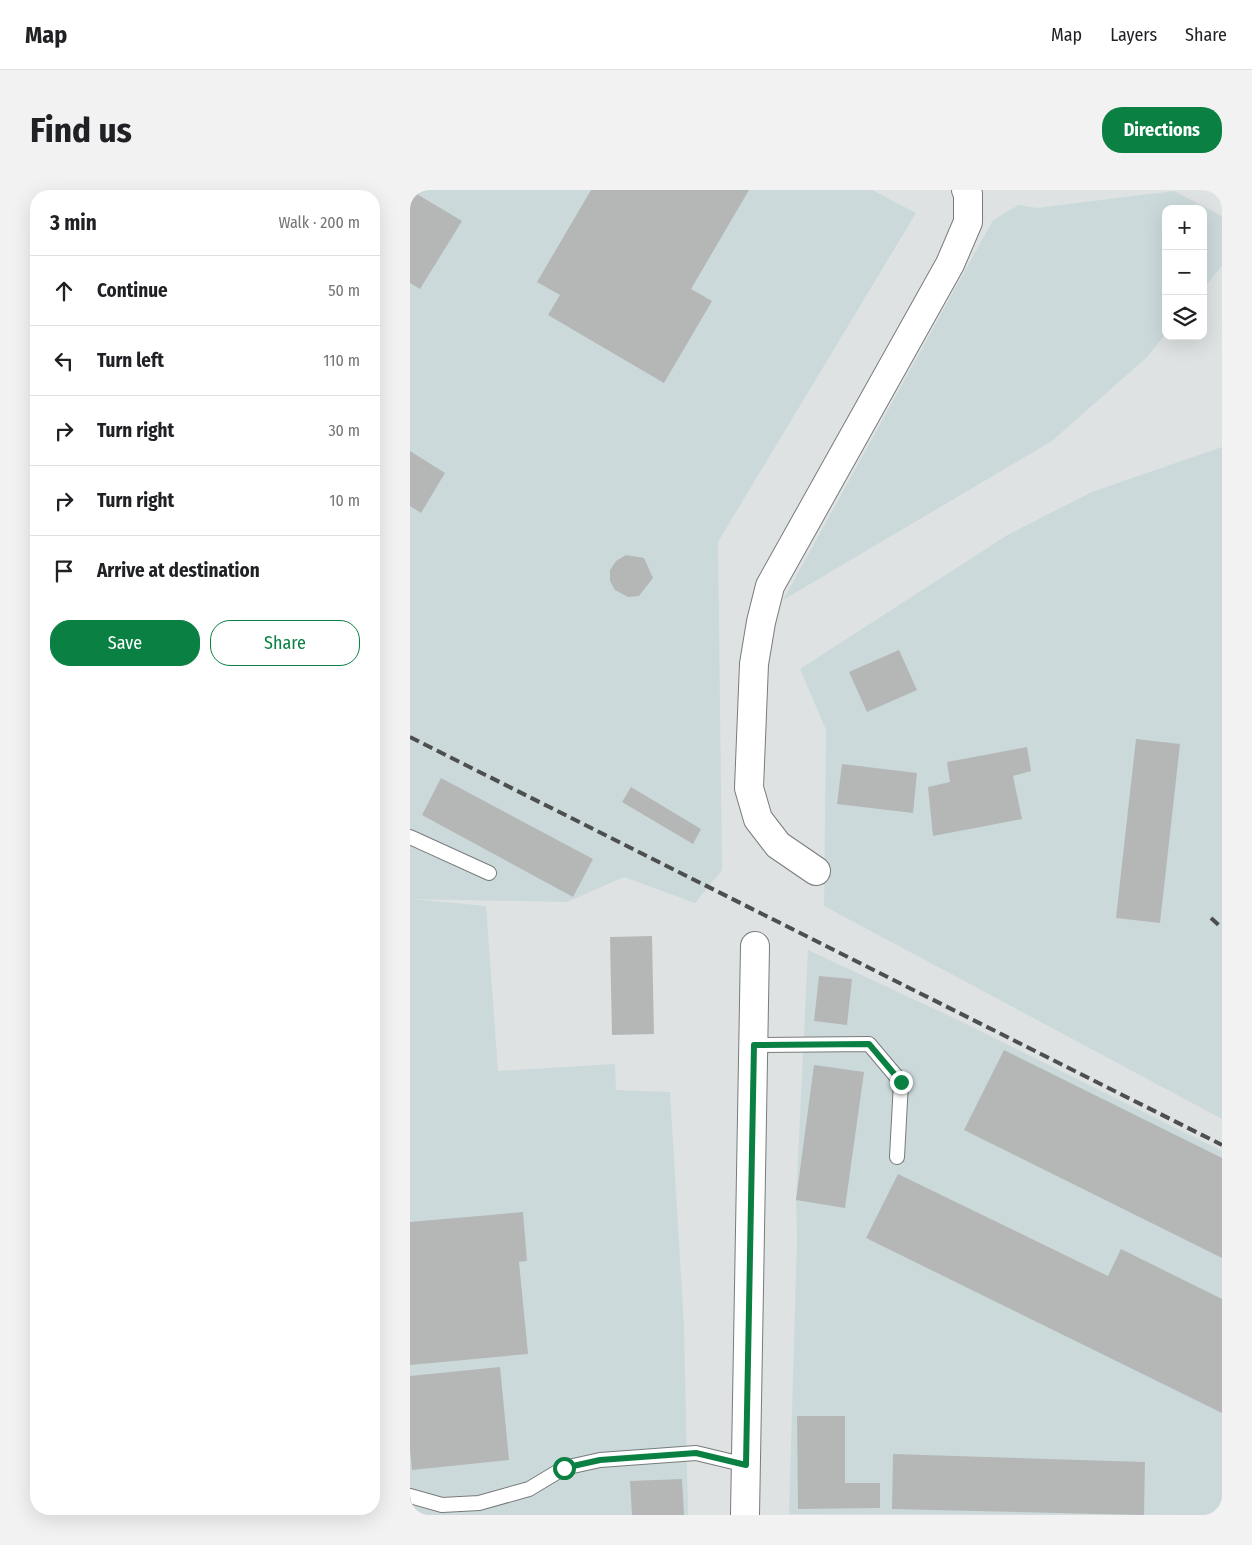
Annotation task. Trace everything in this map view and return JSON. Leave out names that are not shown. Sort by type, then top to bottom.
[{"type":"street","points":[[816,871],[778,845],[758,819],[749,788],[754,664],[761,622],[770,586],[950,264],[968,222],[968,194],[966,190]]},
{"type":"street","points":[[745,1515],[755,946]]},
{"type":"lane","points":[[410,837],[489,873]]},
{"type":"lane","points":[[754,1045],[869,1044],[901,1082],[898,1157]]},
{"type":"lane","points":[[410,1496],[442,1505],[479,1502],[529,1489],[564,1468],[600,1460],[696,1453],[746,1465]]},
{"type":"shaded area","points":[[410,190],[872,190],[916,213],[718,542],[722,870],[695,903],[624,877],[567,902],[413,899],[486,906],[498,1071],[615,1064],[616,1090],[670,1092],[684,1326],[688,1515],[410,1515]]},
{"type":"shaded area","points":[[1174,191],[1201,205],[1162,205],[1162,339],[1146,358],[1052,441],[783,600],[993,220],[1019,205],[1037,208]]},
{"type":"shaded area","points":[[1207,208],[1222,216],[1222,266],[1207,284]]},
{"type":"shaded area","points":[[1222,447],[1222,1119],[824,906],[826,730],[800,669],[1009,534],[1092,492]]},
{"type":"shaded area","points":[[808,950],[956,1019],[1222,1151],[1222,1515],[789,1514],[797,1237],[796,1200]]},
{"type":"building","points":[[410,190],[462,221],[420,289],[410,283]]},
{"type":"building","points":[[591,190],[749,190],[691,289],[712,301],[664,383],[548,315],[560,295],[537,282]]},
{"type":"building","points":[[410,451],[445,473],[421,513],[410,506]]},
{"type":"building","points":[[626,555],[644,558],[653,578],[639,596],[628,597],[615,590],[610,581],[610,570],[616,561]]},
{"type":"building","points":[[899,650],[917,690],[867,712],[849,672]]},
{"type":"building","points":[[1136,739],[1180,744],[1160,923],[1116,918]]},
{"type":"building","points":[[1027,747],[1031,771],[1013,776],[1022,819],[933,836],[928,787],[950,782],[947,762]]},
{"type":"building","points":[[842,764],[917,773],[913,813],[837,804]]},
{"type":"building","points":[[441,778],[593,859],[573,897],[422,815]]},
{"type":"building","points":[[631,787],[701,829],[693,844],[622,802]]},
{"type":"building","points":[[652,936],[654,1034],[612,1035],[610,937]]},
{"type":"building","points":[[819,976],[852,979],[847,1025],[814,1021]]},
{"type":"building","points":[[1004,1050],[1222,1158],[1222,1258],[964,1130]]},
{"type":"building","points":[[814,1065],[864,1072],[845,1208],[796,1200]]},
{"type":"building","points":[[898,1174],[1108,1276],[1121,1249],[1222,1299],[1222,1413],[866,1238]]},
{"type":"building","points":[[523,1212],[527,1261],[519,1262],[528,1354],[410,1365],[410,1222]]},
{"type":"building","points":[[500,1367],[509,1460],[412,1470],[410,1449],[410,1376]]},
{"type":"building","points":[[797,1416],[845,1416],[845,1483],[880,1483],[880,1508],[798,1509]]},
{"type":"building","points":[[893,1454],[1145,1462],[1144,1515],[892,1509]]},
{"type":"building","points":[[682,1479],[684,1515],[632,1515],[630,1481]]},
{"type":"railway","points":[[410,737],[1222,1145]]},
{"type":"railway","points":[[1211,918],[1222,928]]},
{"type":"route","points":[[564,1468],[600,1460],[696,1453],[746,1465],[754,1045],[869,1044],[901,1082]]}]
